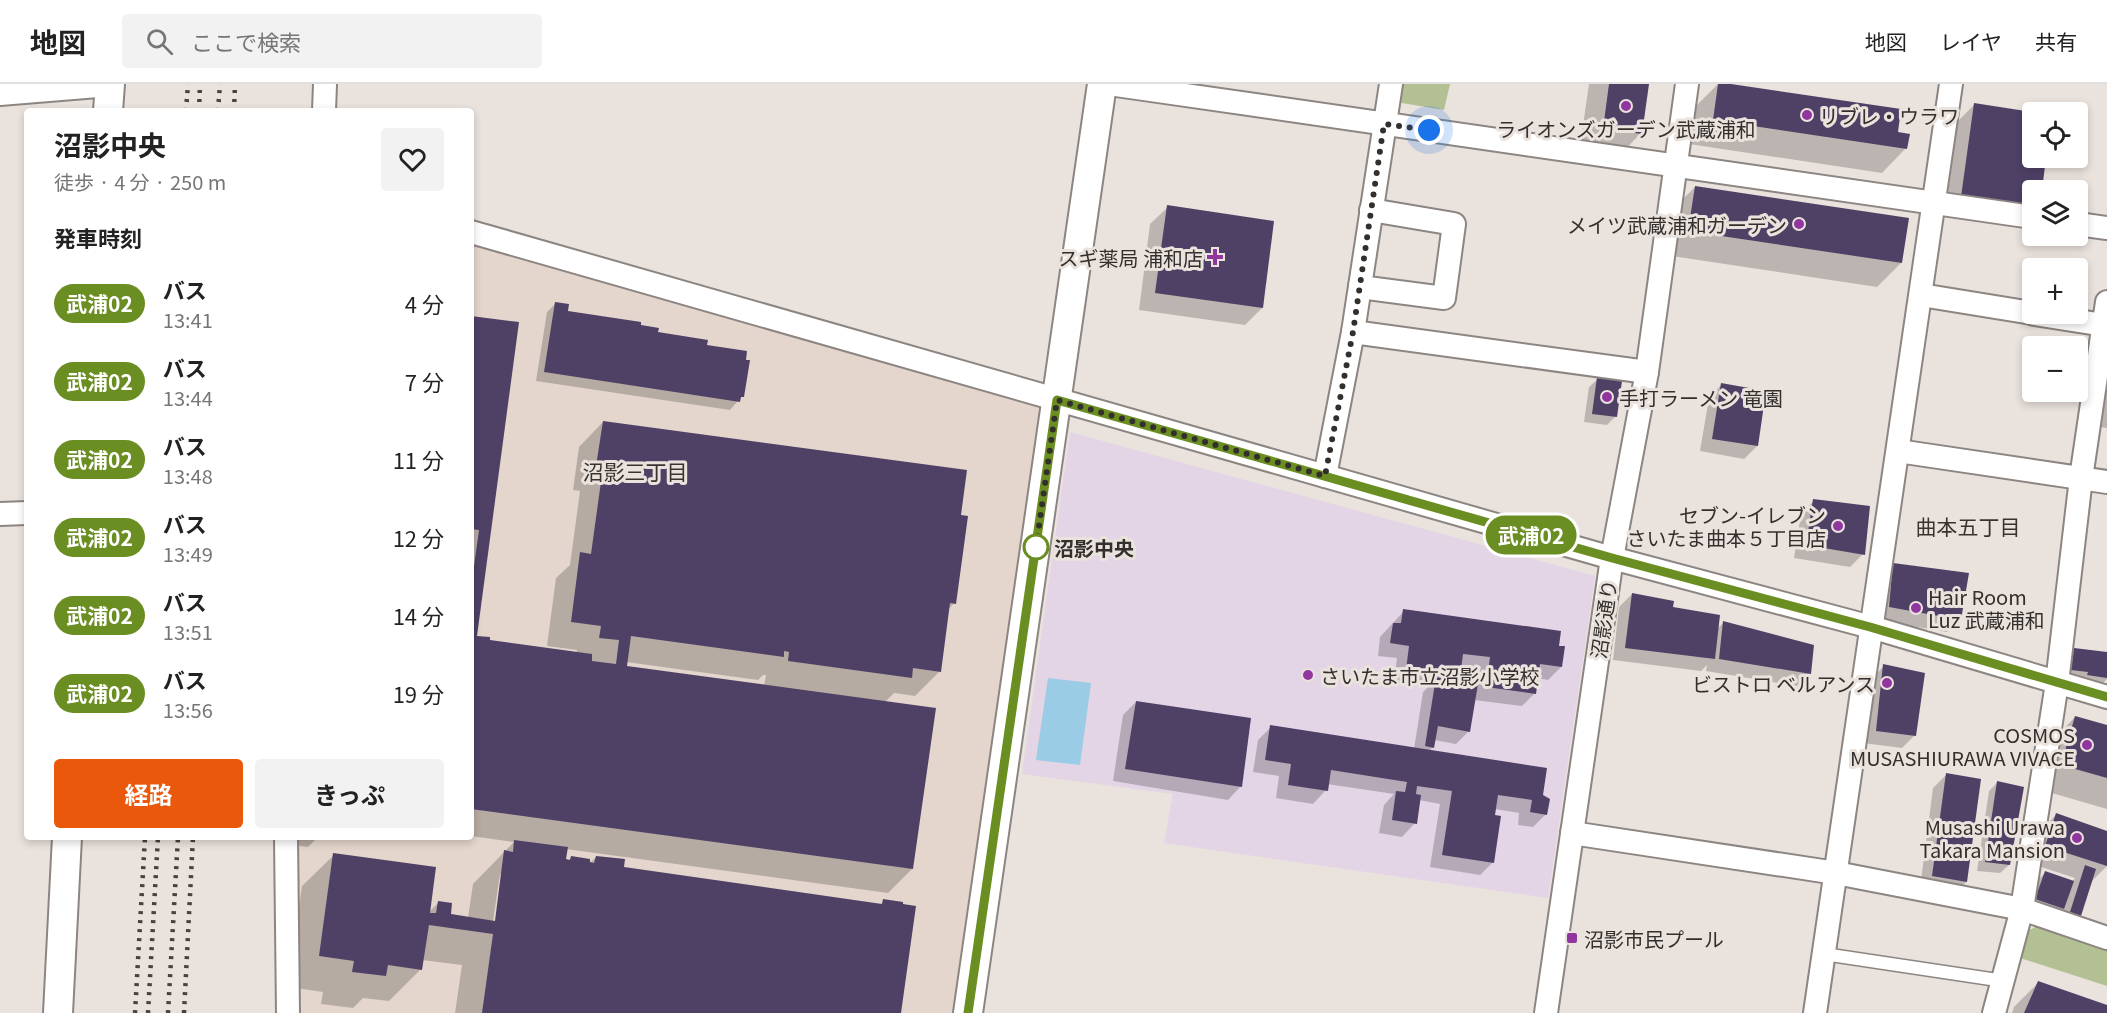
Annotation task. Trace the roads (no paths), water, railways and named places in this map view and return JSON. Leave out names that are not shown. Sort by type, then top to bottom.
[{"type":"street","points":[[324,108],[325,84]]},
{"type":"street","points":[[968,1013],[1102,84]]},
{"type":"street","points":[[1109,84],[2022,216]]},
{"type":"street","points":[[1325,476],[1353,332],[1391,84]]},
{"type":"street","name":"沼影通り","points":[[1546,1013],[1612,558],[1647,372],[1687,84]]},
{"type":"street","points":[[1815,1013],[1870,627],[1952,84]]},
{"type":"street","points":[[0,94],[109,93]]},
{"type":"street","points":[[1360,287],[1444,298],[1454,224],[1371,210]]},
{"type":"street","points":[[2088,225],[2107,228]]},
{"type":"street","points":[[474,233],[1612,558],[1870,627],[2107,697]]},
{"type":"street","points":[[1921,295],[2022,311]]},
{"type":"street","points":[[1994,1013],[2022,909],[2057,683],[2081,478],[2107,302]]},
{"type":"street","points":[[2088,322],[2104,325]]},
{"type":"street","points":[[1353,332],[1647,372]]},
{"type":"street","points":[[1898,451],[2107,482]]},
{"type":"street","points":[[0,514],[24,513]]},
{"type":"street","points":[[1572,833],[1836,873],[2022,909],[2107,938]]},
{"type":"street","points":[[58,1013],[67,840]]},
{"type":"street","points":[[286,840],[288,1013]]},
{"type":"lane","points":[[1824,954],[2004,981]]},
{"type":"water","points":[[1048,678],[1091,683],[1080,765],[1036,760]]},
{"type":"railway","points":[[186,108],[188,84]]},
{"type":"railway","points":[[199,108],[200,84]]},
{"type":"railway","points":[[218,108],[220,84]]},
{"type":"railway","points":[[234,108],[235,84]]},
{"type":"railway","points":[[135,1013],[145,840]]},
{"type":"railway","points":[[148,1013],[158,840]]},
{"type":"railway","points":[[168,1013],[178,840]]},
{"type":"railway","points":[[184,1013],[193,840]]},
{"type":"place","name":"ライオンズガーデン武蔵浦和","points":[[1626,106]]},
{"type":"place","name":"リブレ・ウラワ","points":[[1807,115]]},
{"type":"place","name":"メイツ武蔵浦和ガーデン","points":[[1799,224]]},
{"type":"place","name":"スギ薬局 浦和店","points":[[1215,257]]},
{"type":"place","name":"手打ラーメン 竜園","points":[[1607,397]]},
{"type":"place","name":"セブン-イレブン さいたま曲本５丁目店","points":[[1838,526]]},
{"type":"place","name":"沼影中央","points":[[1036,547]]},
{"type":"place","name":"Hair Room Luz 武蔵浦和","points":[[1916,608]]},
{"type":"place","name":"さいたま市立沼影小学校","points":[[1308,675]]},
{"type":"place","name":"ビストロ ベルアンス","points":[[1887,683]]},
{"type":"place","name":"COSMOS MUSASHIURAWA VIVACE","points":[[2087,745]]},
{"type":"place","name":"Musashi Urawa Takara Mansion","points":[[2077,838]]},
{"type":"place","name":"沼影市民プール","points":[[1572,938]]},
{"type":"district","name":"沼影三丁目","points":[[635,471]]},
{"type":"district","name":"曲本五丁目","points":[[1968,526]]}]
